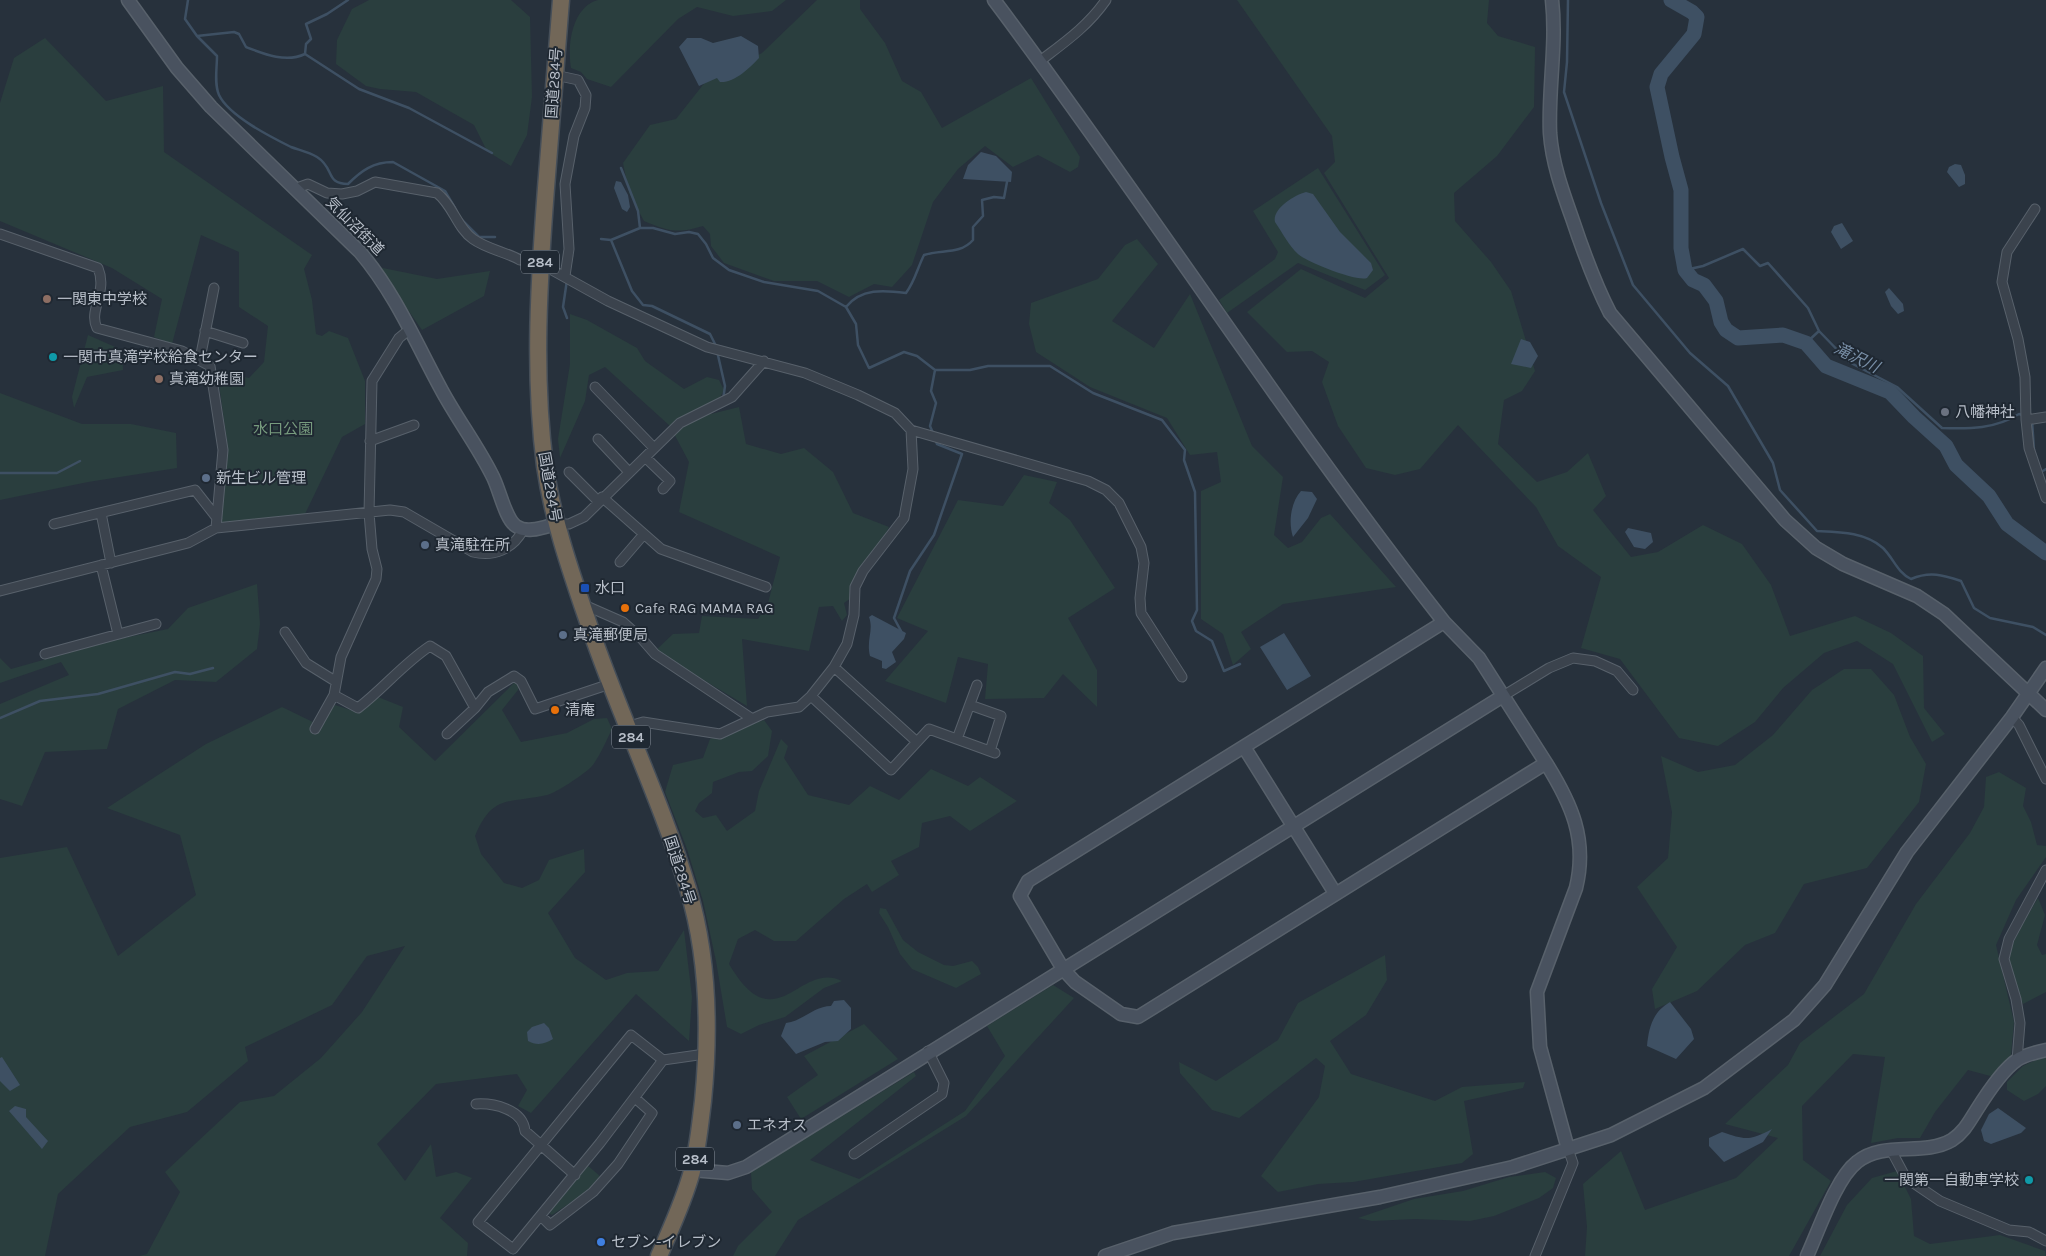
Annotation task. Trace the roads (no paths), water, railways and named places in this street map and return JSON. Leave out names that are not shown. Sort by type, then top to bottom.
[{"type":"highway","name":"国道284号","points":[[560,0],[538,291],[538,389],[544,451],[556,524],[582,604],[610,684],[688,889],[701,950],[708,972],[715,1020],[711,1100],[689,1213],[670,1256]]},
{"type":"highway","name":"国道284号","points":[[659,1256],[697,1171],[707,1057],[708,1021],[701,950]]},
{"type":"street","name":"気仙沼街道","points":[[128,0],[177,68],[210,107],[354,246],[374,268],[410,329],[445,395],[496,481],[509,518],[514,525],[523,530]]},
{"type":"street","points":[[994,0],[1040,61],[1286,412],[1444,622],[1479,658],[1566,795],[1575,821],[1580,845],[1581,870],[1576,888],[1542,971],[1537,992],[1540,1047],[1573,1163],[1535,1256]]},
{"type":"street","points":[[1040,61],[1078,33],[1106,0]]},
{"type":"street","points":[[1552,0],[1554,37],[1550,114],[1553,156],[1561,186],[1593,281],[1610,313],[1785,520],[1816,548],[1843,564],[1917,596],[1967,633],[2046,710]]},
{"type":"street","points":[[555,75],[578,80],[586,94],[585,108],[574,136],[565,184],[569,249],[565,276]]},
{"type":"street","points":[[294,189],[308,184],[328,193],[342,194],[357,191],[375,182],[437,193],[444,198],[467,233],[474,240],[520,260]]},
{"type":"street","points":[[2035,209],[2007,252],[2002,282],[2018,339],[2025,377],[2029,448],[2046,498]]},
{"type":"street","points":[[0,234],[98,268],[103,279],[94,321],[97,328],[182,351],[200,359],[213,371],[223,450],[216,528]]},
{"type":"street","points":[[552,270],[608,301],[700,343],[806,373],[858,395],[895,413],[911,430],[1088,482],[1106,490],[1119,503],[1141,547],[1144,563],[1140,598],[1141,613],[1182,677]]},
{"type":"street","points":[[200,359],[214,288]]},
{"type":"street","points":[[315,729],[334,695],[335,681],[341,657],[376,579],[377,569],[372,549],[369,513],[372,381],[399,338],[410,329]]},
{"type":"street","points":[[205,331],[243,343]]},
{"type":"street","points":[[0,591],[188,543],[216,528],[390,510],[404,512],[473,552],[485,555],[505,550],[519,538],[523,530],[556,524],[568,524],[584,517],[600,499],[680,423],[732,397],[764,361]]},
{"type":"street","points":[[595,387],[654,448]]},
{"type":"street","points":[[2026,420],[2046,417]]},
{"type":"street","points":[[370,441],[414,425]]},
{"type":"street","points":[[626,727],[643,722],[720,734],[767,712],[799,707],[811,696],[834,668],[848,644],[854,615],[855,587],[863,571],[904,518],[914,469],[911,430]]},
{"type":"street","points":[[598,438],[629,472]]},
{"type":"street","points":[[645,456],[670,481],[663,489]]},
{"type":"street","points":[[569,472],[661,549],[766,587]]},
{"type":"street","points":[[54,524],[196,490],[217,518]]},
{"type":"street","points":[[101,513],[111,563]]},
{"type":"street","points":[[620,562],[644,534]]},
{"type":"street","points":[[101,565],[118,634]]},
{"type":"street","points":[[582,604],[624,622],[642,638],[655,654],[751,718]]},
{"type":"street","points":[[1444,622],[1028,881],[1020,896],[1063,969],[1075,982],[1121,1014],[1138,1016],[1546,763]]},
{"type":"street","points":[[45,654],[156,624]]},
{"type":"street","points":[[285,632],[306,663],[335,681]]},
{"type":"street","points":[[334,695],[358,708],[381,690],[417,654],[430,646],[446,656],[475,708]]},
{"type":"street","points":[[697,1171],[728,1173],[746,1167],[928,1051],[1549,668],[1573,658],[1596,661],[1617,671],[1633,690]]},
{"type":"street","points":[[834,668],[917,742]]},
{"type":"street","points":[[1105,1256],[1173,1233],[1380,1197],[1514,1167],[1568,1148],[1611,1136],[1704,1088],[1794,1020],[1825,985],[1907,852],[2012,717],[2046,668]]},
{"type":"street","points":[[447,734],[475,708],[488,692],[514,676],[521,681],[535,709],[610,684]]},
{"type":"street","points":[[957,739],[977,685]]},
{"type":"street","points":[[811,696],[891,770],[929,729],[993,752],[1002,716],[970,704]]},
{"type":"street","points":[[2012,717],[2019,725],[2046,779]]},
{"type":"street","points":[[1244,747],[1335,893]]},
{"type":"street","points":[[2018,1060],[2020,1023],[2016,999],[2004,959],[2009,939],[2046,870]]},
{"type":"street","points":[[663,1060],[632,1035],[478,1222],[512,1249],[575,1175],[663,1060],[698,1054],[707,1057]]},
{"type":"street","points":[[1808,1256],[1846,1173],[1862,1158],[1891,1150],[1928,1149],[1952,1140],[1969,1124],[1991,1088],[2018,1060],[2046,1050]]},
{"type":"street","points":[[854,1154],[942,1094],[944,1083],[928,1051]]},
{"type":"street","points":[[541,1216],[550,1225],[593,1192],[618,1164],[652,1113],[635,1098]]},
{"type":"street","points":[[476,1104],[488,1104],[510,1111],[518,1116],[525,1131],[575,1175]]},
{"type":"street","points":[[1891,1150],[1906,1178],[1940,1201],[2009,1230],[2029,1232],[2046,1241]]},
{"type":"water","points":[[741,36],[758,46],[759,58],[731,80],[720,82],[717,78],[699,86],[679,47],[687,38],[701,38],[713,43]]},
{"type":"water","points":[[981,152],[996,156],[1012,172],[1011,182],[963,179],[968,165]]},
{"type":"water","points":[[1955,164],[1961,165],[1965,175],[1965,184],[1959,187],[1947,172],[1949,167]]},
{"type":"water","points":[[616,181],[621,182],[628,195],[630,207],[627,212],[622,209],[614,188]]},
{"type":"water","points":[[1306,192],[1313,194],[1340,232],[1371,263],[1373,270],[1367,278],[1353,277],[1321,266],[1298,254],[1289,243],[1275,222],[1275,217],[1285,203]]},
{"type":"water","points":[[1842,223],[1853,241],[1841,249],[1831,232],[1834,226]]},
{"type":"water","points":[[1889,288],[1903,304],[1904,311],[1898,314],[1891,306],[1885,292]]},
{"type":"water","points":[[1521,339],[1530,342],[1538,356],[1531,368],[1511,364]]},
{"type":"water","points":[[1301,491],[1312,492],[1317,499],[1308,518],[1293,537],[1291,513]]},
{"type":"water","points":[[1628,528],[1651,533],[1653,542],[1645,549],[1634,547],[1625,532]]},
{"type":"water","points":[[872,615],[906,633],[904,639],[892,652],[896,662],[886,669],[882,668],[882,661],[870,656],[871,627],[869,617]]},
{"type":"water","points":[[1284,633],[1311,676],[1287,690],[1260,647]]},
{"type":"water","points":[[844,1000],[851,1008],[851,1029],[838,1041],[825,1042],[796,1054],[781,1036],[786,1023],[792,1022],[819,1008],[831,1006],[834,1001]]},
{"type":"water","points":[[1670,1002],[1691,1029],[1694,1039],[1676,1059],[1647,1046],[1653,1020],[1660,1010]]},
{"type":"water","points":[[544,1023],[549,1028],[553,1039],[541,1044],[528,1041],[527,1032],[532,1027]]},
{"type":"water","points":[[2,1057],[20,1085],[10,1091],[0,1081],[0,1058]]},
{"type":"water","points":[[15,1106],[26,1109],[26,1117],[48,1141],[42,1149],[9,1111]]},
{"type":"water","points":[[1998,1108],[2026,1128],[2021,1133],[1991,1144],[1984,1141],[1981,1130],[1989,1114]]},
{"type":"water","points":[[1772,1129],[1763,1142],[1724,1162],[1709,1146],[1709,1138],[1722,1132],[1736,1137],[1747,1138],[1758,1136]]},
{"type":"waterway","points":[[188,0],[185,19],[197,36],[217,56],[217,91],[224,103],[232,111],[262,132],[323,161],[336,181],[348,184],[368,168],[386,162],[393,162],[445,191],[455,208]]},
{"type":"waterway","points":[[197,36],[234,32],[239,34],[246,47],[253,50],[283,58],[298,57],[305,54],[306,44],[311,39],[306,24],[327,14],[348,0]]},
{"type":"waterway","points":[[1568,0],[1567,62],[1564,92],[1601,203],[1633,285],[1690,353],[1728,386],[1773,463],[1780,490],[1817,531],[1852,534],[1876,543],[1883,548],[1899,569],[1911,579],[1924,575],[1936,575],[1961,581],[1974,608],[1990,618],[2033,627],[2046,635]]},
{"type":"waterway","name":"滝沢川","points":[[1671,0],[1697,17],[1694,34],[1661,74],[1657,87],[1681,190],[1681,248],[1685,270],[1693,280],[1704,285],[1716,301],[1721,322],[1726,330],[1738,338],[1783,335],[1806,343],[1826,366],[1890,392],[1946,446],[1956,465],[1989,496],[2007,524],[2046,553]]},
{"type":"waterway","points":[[305,54],[359,89],[409,108],[492,153]]},
{"type":"waterway","points":[[601,239],[611,240],[640,228],[638,211],[621,168]]},
{"type":"waterway","points":[[846,307],[859,296],[866,293],[881,291],[906,293],[924,255],[956,250],[968,245],[973,240],[973,227],[983,216],[982,200],[994,197],[1004,198],[1007,182]]},
{"type":"waterway","points":[[461,219],[479,237],[495,237]]},
{"type":"waterway","points":[[640,228],[653,228],[675,234],[689,232],[698,234],[713,258],[729,270],[764,282],[818,291],[846,307],[856,324],[858,345],[869,368],[904,352],[917,356],[935,370],[970,370],[988,366],[1050,366],[1093,393],[1162,420],[1185,450],[1184,460],[1195,492],[1197,610],[1192,621],[1196,631],[1212,641],[1224,671],[1240,664]]},
{"type":"waterway","points":[[611,240],[632,291],[643,305],[652,306],[710,334],[716,346]]},
{"type":"waterway","points":[[1685,270],[1703,266],[1743,249],[1760,266],[1768,263],[1808,308],[1819,331],[1849,362],[1897,387],[1942,428],[1982,427],[2001,423],[2019,414],[2025,416]]},
{"type":"waterway","points":[[569,273],[572,256]]},
{"type":"waterway","points":[[567,280],[563,307],[567,318]]},
{"type":"waterway","points":[[1806,343],[1819,331]]},
{"type":"waterway","points":[[717,351],[725,386],[723,400]]},
{"type":"waterway","points":[[933,433],[930,426],[936,403],[931,391],[935,370]]},
{"type":"waterway","points":[[2032,420],[2034,450]]},
{"type":"waterway","points":[[901,631],[894,618],[910,571],[934,535],[962,454],[937,444],[935,439]]},
{"type":"waterway","points":[[0,473],[57,473],[80,461]]},
{"type":"waterway","points":[[2040,469],[2041,472],[2046,469]]},
{"type":"waterway","points":[[0,718],[40,701],[98,694],[175,672],[190,674],[213,668]]},
{"type":"tunnel","points":[[520,260],[544,268]]},
{"type":"place","name":"一関東中学校","points":[[47,299]]},
{"type":"place","name":"一関市真滝学校給食センター","points":[[53,357]]},
{"type":"place","name":"真滝幼稚園","points":[[159,379]]},
{"type":"place","name":"八幡神社","points":[[1945,412]]},
{"type":"place","name":"新生ビル管理","points":[[206,478]]},
{"type":"place","name":"真滝駐在所","points":[[425,545]]},
{"type":"place","name":"水口","points":[[585,588]]},
{"type":"place","name":"Cafe RAG MAMA RAG","points":[[625,608]]},
{"type":"place","name":"真滝郵便局","points":[[563,635]]},
{"type":"place","name":"清庵","points":[[555,710]]},
{"type":"place","name":"エネオス","points":[[737,1125]]},
{"type":"place","name":"一関第一自動車学校","points":[[2029,1180]]},
{"type":"place","name":"セブン-イレブン","points":[[601,1242]]},
{"type":"park label","name":"水口公園","points":[[283,429]]}]
